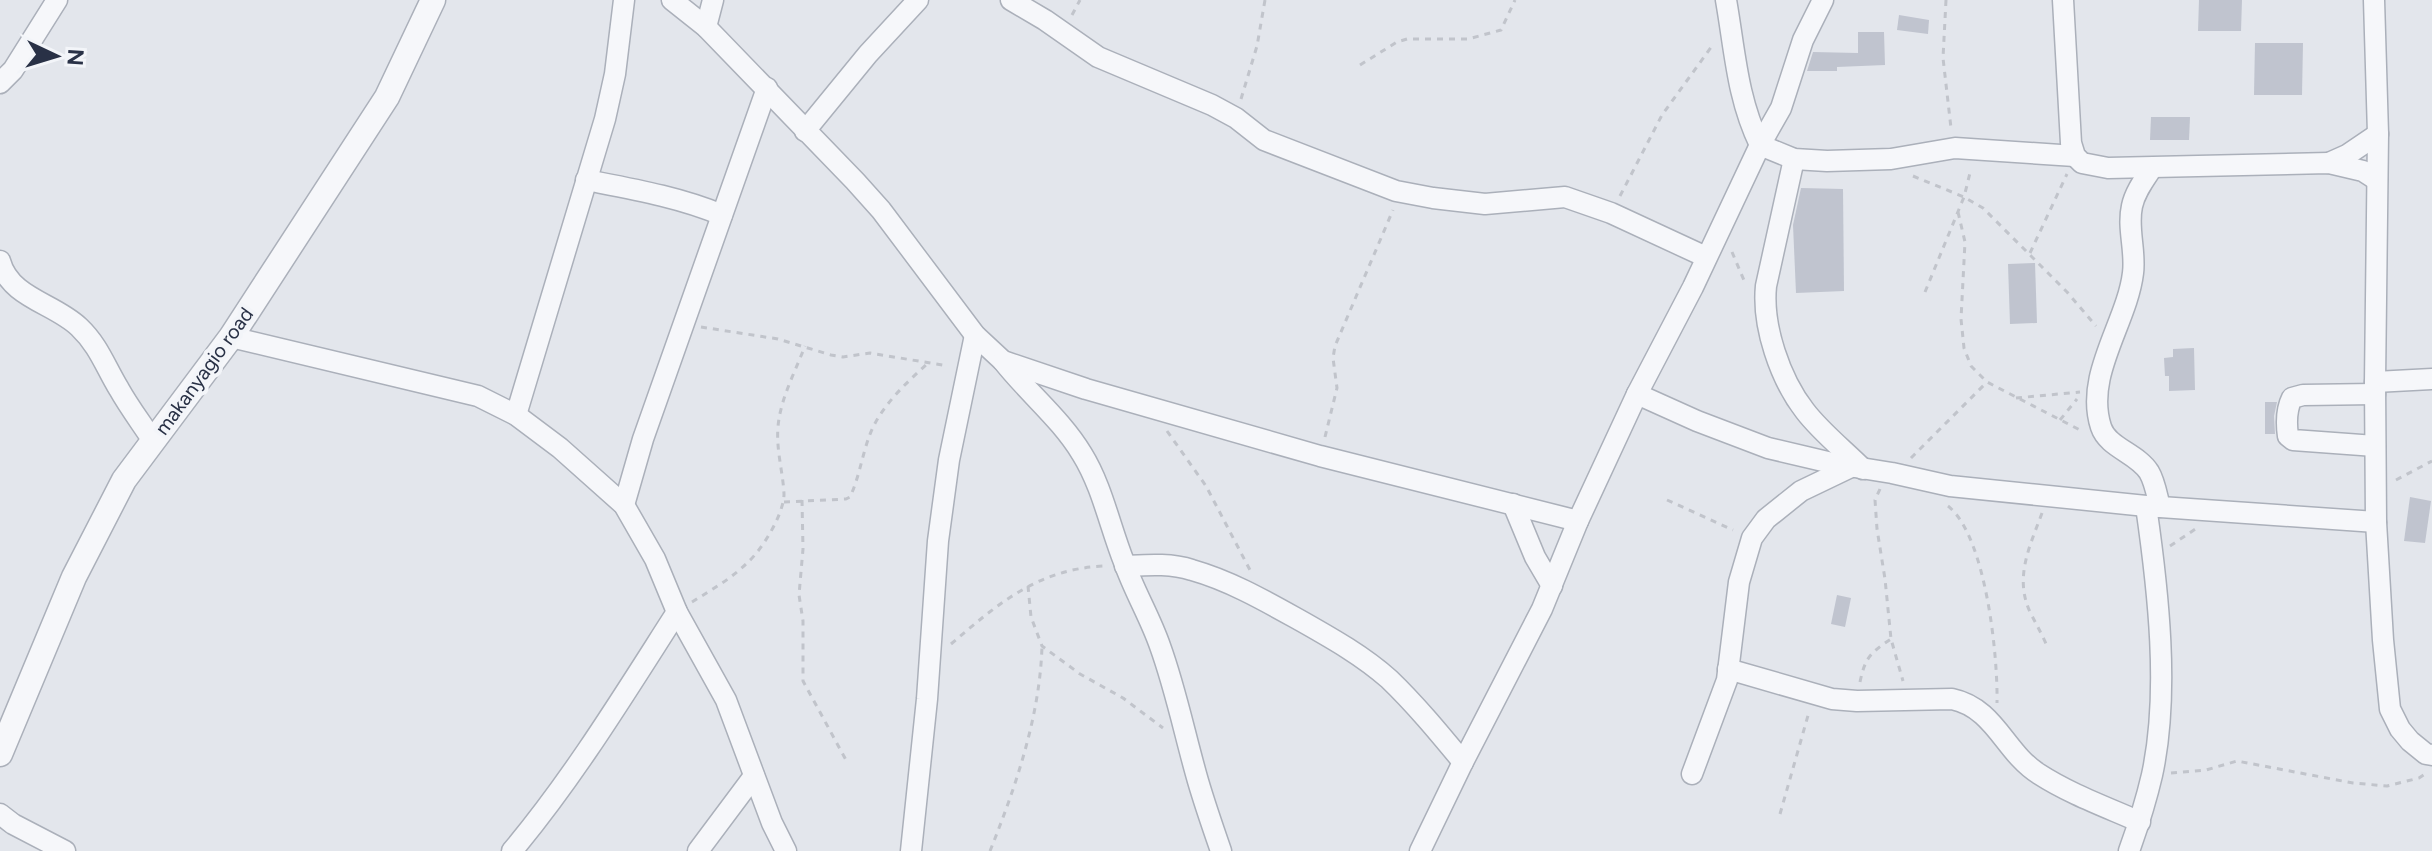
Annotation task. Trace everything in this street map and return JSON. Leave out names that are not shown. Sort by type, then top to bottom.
[{"type":"street","points":[[0,83],[13,70],[57,0]]},
{"type":"street","name":"makanyagio road","points":[[0,754],[74,577],[124,480],[231,337],[387,97],[433,0]]},
{"type":"street","points":[[516,415],[605,119],[615,74],[624,0]]},
{"type":"street","points":[[672,0],[706,27],[767,88],[881,210],[975,335],[1049,412],[1083,455],[1102,498],[1125,566],[1161,648],[1198,782],[1221,851]]},
{"type":"street","points":[[706,27],[713,0]]},
{"type":"street","points":[[805,131],[868,54],[918,0]]},
{"type":"street","points":[[1011,0],[1098,57],[1236,118],[1274,145],[1401,192],[1485,204],[1565,197],[1611,213],[1706,257]]},
{"type":"street","points":[[1726,0],[1740,90],[1746,114],[1760,145],[1794,159],[1827,161],[1877,161],[1965,148],[2077,158]]},
{"type":"street","points":[[1420,851],[1542,609],[1578,521],[1637,394],[1781,108],[1796,57],[1823,0]]},
{"type":"street","points":[[2063,0],[2070,132],[2077,158],[2082,163],[2108,168],[2329,163],[2363,171],[2377,180]]},
{"type":"street","points":[[2374,0],[2378,134],[2376,522],[2383,640],[2390,709],[2410,741],[2432,755]]},
{"type":"street","points":[[624,505],[643,439],[767,88]]},
{"type":"street","points":[[2329,163],[2378,134]]},
{"type":"street","points":[[1794,159],[1766,286],[1766,324],[1800,403],[1857,468]]},
{"type":"street","points":[[2129,851],[2153,772],[2160,705],[2153,507],[2149,472],[2131,454],[2105,436],[2099,417],[2098,395],[2100,377],[2134,270],[2131,210],[2139,188],[2152,168]]},
{"type":"street","points":[[586,180],[638,190],[722,215]]},
{"type":"street","points":[[0,261],[4,275],[23,293],[77,325],[99,350],[118,388],[153,441]]},
{"type":"street","points":[[911,851],[930,662],[938,541],[949,460],[975,335]]},
{"type":"street","points":[[231,337],[478,396],[516,415],[560,448],[624,505],[655,559],[677,612],[726,700],[772,823],[786,851]]},
{"type":"street","points":[[1003,361],[1037,374],[1320,456],[1578,521]]},
{"type":"street","points":[[2375,446],[2293,440],[2288,436],[2286,424],[2292,398],[2432,379]]},
{"type":"street","points":[[1637,394],[1768,448],[1936,483],[2047,498],[2376,522]]},
{"type":"street","points":[[1692,774],[1728,669],[1739,582],[1752,538],[1766,519],[1801,491],[1857,468]]},
{"type":"street","points":[[1513,504],[1535,557],[1552,586]]},
{"type":"street","points":[[1125,566],[1156,564],[1192,570],[1261,598],[1362,656],[1422,712],[1463,762]]},
{"type":"street","points":[[512,851],[610,717],[677,612]]},
{"type":"street","points":[[1728,669],[1832,699],[1952,699],[1967,702],[1996,727],[2036,773],[2140,822]]},
{"type":"street","points":[[698,851],[754,776]]},
{"type":"street","points":[[0,814],[65,851]]},
{"type":"path","points":[[1236,118],[1257,46],[1265,0]]},
{"type":"path","points":[[1360,65],[1407,39],[1468,39],[1492,34],[1501,30],[1515,0]]},
{"type":"path","points":[[1925,292],[1964,197],[1965,148],[1943,58],[1946,0]]},
{"type":"path","points":[[1611,213],[1662,115],[1730,22]]},
{"type":"path","points":[[2030,253],[2061,183],[2077,158]]},
{"type":"path","points":[[1877,161],[1983,208],[2030,253],[2111,344]]},
{"type":"path","points":[[1320,456],[1337,388],[1333,358],[1335,346],[1401,192]]},
{"type":"path","points":[[1958,212],[1965,242],[1961,319],[1964,348],[1971,366],[1987,382],[2015,398],[2071,427],[2105,436]]},
{"type":"path","points":[[1725,218],[1733,258],[1747,287]]},
{"type":"path","points":[[683,324],[778,339],[843,357],[870,353],[893,355],[927,364],[967,369]]},
{"type":"path","points":[[677,612],[748,563],[774,525],[783,502],[778,425],[805,346]]},
{"type":"path","points":[[783,502],[850,497],[878,419],[927,364]]},
{"type":"path","points":[[1909,700],[1891,639],[1875,508],[1878,493],[1892,473],[1930,440],[1987,382]]},
{"type":"path","points":[[2015,398],[2084,392]]},
{"type":"path","points":[[1149,407],[1206,486],[1252,573],[1261,598]]},
{"type":"path","points":[[2376,493],[2432,461]]},
{"type":"path","points":[[1936,483],[1942,498],[1964,523],[1976,557],[1996,653],[1996,727]]},
{"type":"path","points":[[2047,498],[2022,575],[2027,603],[2047,646]]},
{"type":"path","points":[[802,500],[803,549],[799,595],[803,621],[803,681],[846,760]]},
{"type":"path","points":[[1667,500],[1752,538]]},
{"type":"path","points":[[2153,556],[2219,511]]},
{"type":"path","points":[[930,662],[985,615],[1028,586],[1061,571],[1125,566]]},
{"type":"path","points":[[990,851],[1017,777],[1041,681],[1042,646],[1031,617],[1028,586]]},
{"type":"path","points":[[1857,701],[1863,666],[1868,657],[1891,639]]},
{"type":"path","points":[[1042,646],[1080,674],[1123,698],[1189,746]]},
{"type":"path","points":[[1780,814],[1815,693]]},
{"type":"path","points":[[2153,772],[2193,772],[2237,761],[2353,783],[2387,786],[2419,778],[2432,770]]},
{"type":"building","points":[[2199,0],[2242,0],[2241,31],[2198,31]]},
{"type":"building","points":[[1899,15],[1929,20],[1928,34],[1897,30]]},
{"type":"building","points":[[1858,32],[1884,32],[1885,65],[1807,71],[1813,52],[1858,53]]},
{"type":"building","points":[[2255,43],[2303,43],[2302,95],[2254,95]]},
{"type":"building","points":[[2151,117],[2190,117],[2189,140],[2150,140]]},
{"type":"building","points":[[1801,188],[1843,189],[1844,291],[1796,293],[1793,225]]},
{"type":"building","points":[[2035,263],[2037,323],[2010,324],[2008,264]]},
{"type":"building","points":[[2194,348],[2195,390],[2169,391],[2164,358],[2173,357],[2173,349]]},
{"type":"building","points":[[2265,402],[2277,402],[2275,434],[2265,434]]},
{"type":"building","points":[[2410,497],[2431,501],[2425,543],[2404,541]]},
{"type":"building","points":[[1837,595],[1851,598],[1845,627],[1831,624]]}]
